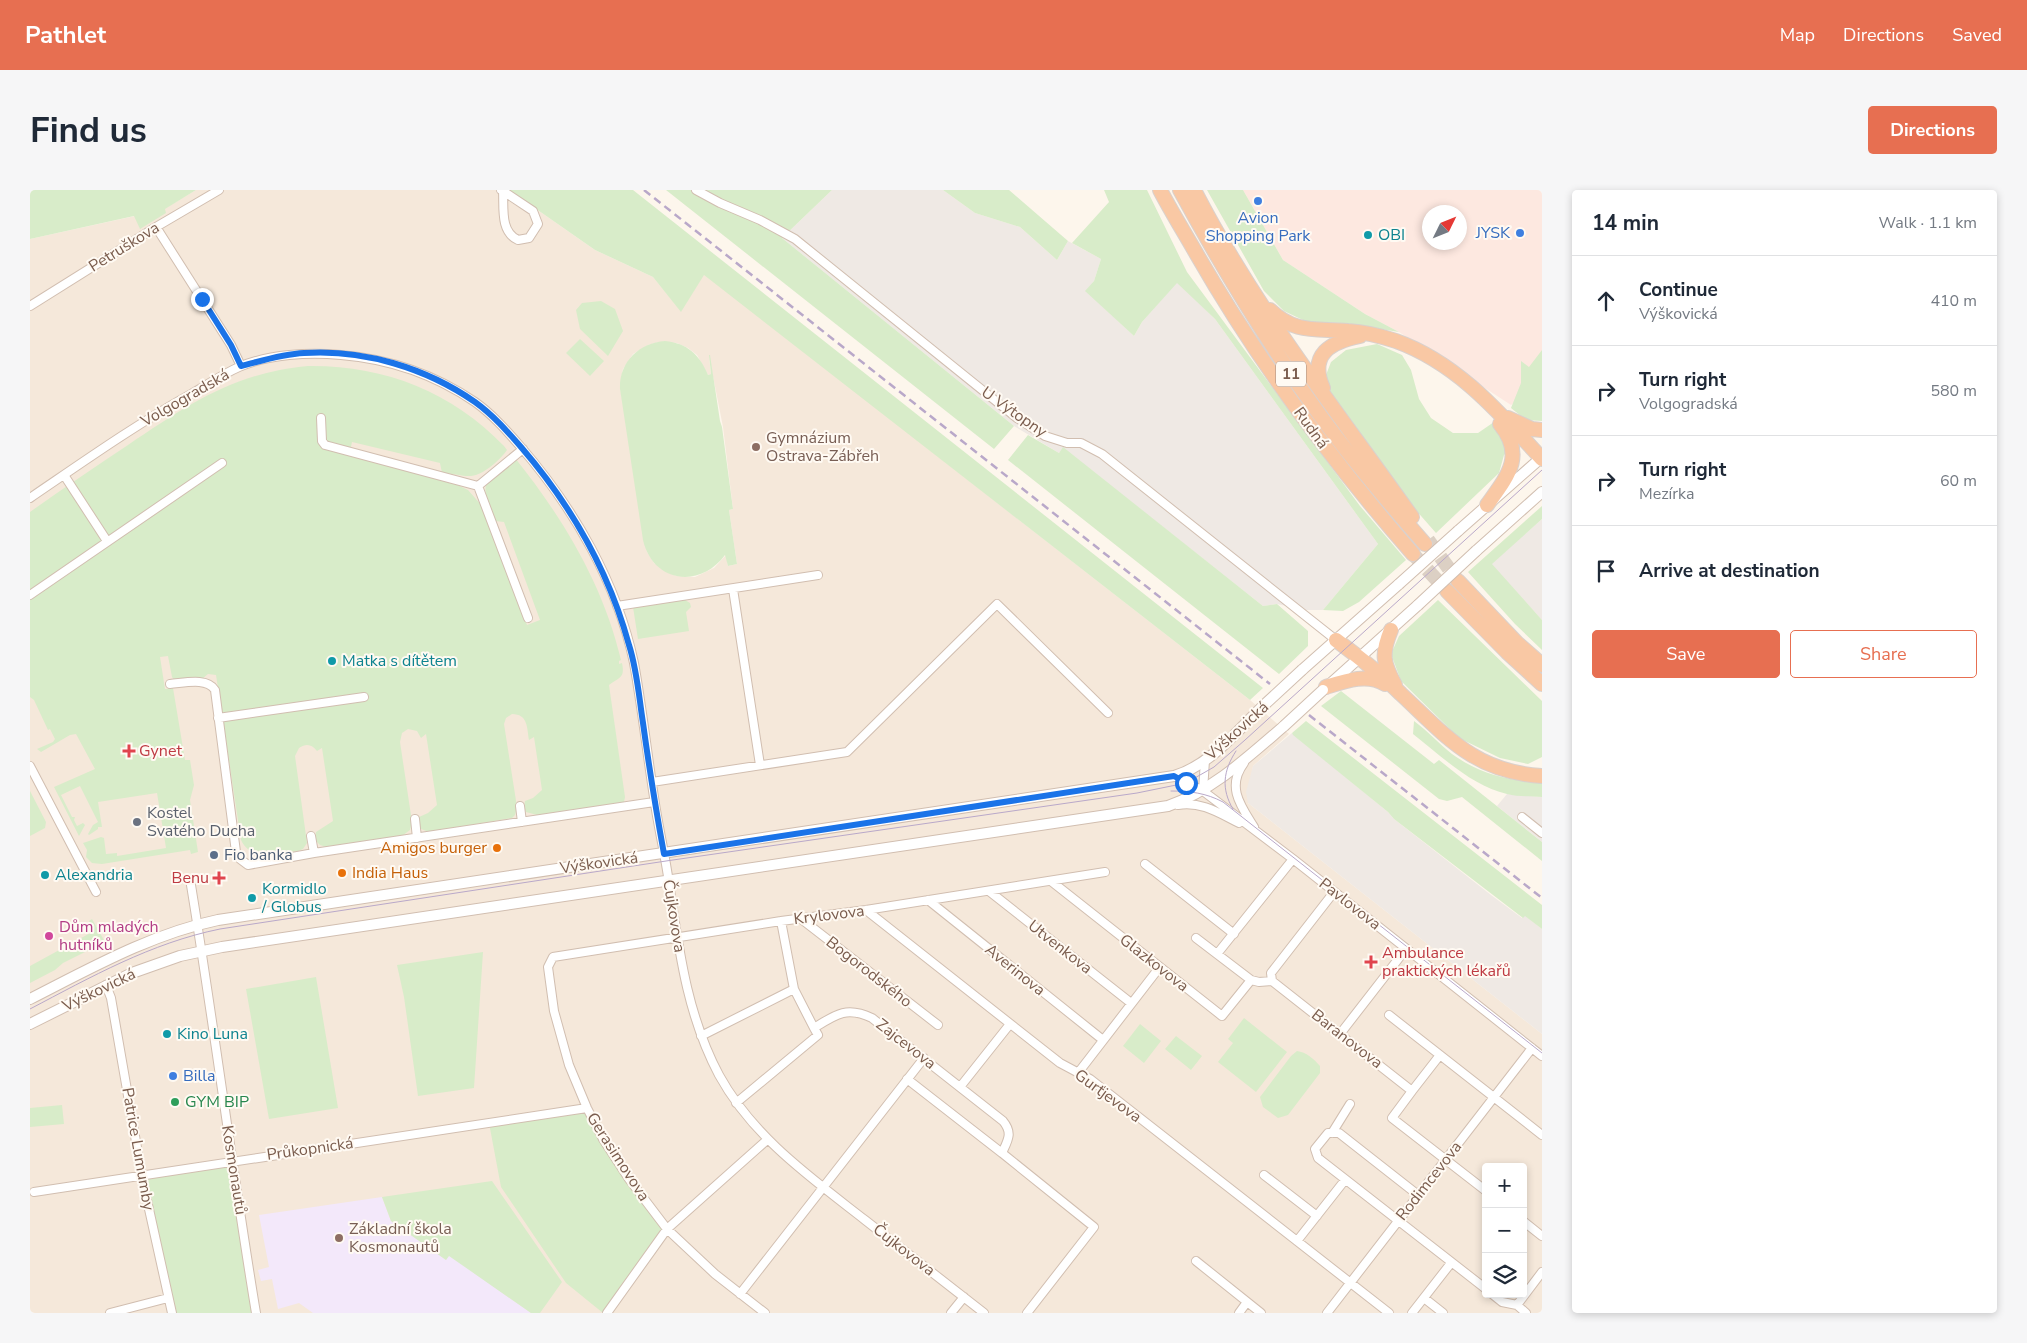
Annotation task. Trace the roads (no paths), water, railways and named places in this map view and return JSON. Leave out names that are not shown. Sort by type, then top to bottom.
[{"type":"highway","name":"Rudná","points":[[1160,190],[1218,291],[1310,430],[1363,497],[1413,554]]},
{"type":"highway","name":"Rudná","points":[[1180,190],[1229,278],[1273,348],[1322,419],[1374,485],[1426,542],[1332,408]]},
{"type":"highway","points":[[1194,190],[1254,294],[1332,408]]},
{"type":"highway","points":[[1254,294],[1278,318],[1295,327],[1306,330],[1348,331],[1368,334],[1391,340],[1416,350],[1457,374],[1494,413],[1542,458]]},
{"type":"highway","points":[[1332,408],[1319,377],[1318,367],[1321,358],[1326,349],[1338,341],[1368,334]]},
{"type":"highway","points":[[1494,413],[1532,429],[1542,430]]},
{"type":"highway","points":[[1488,505],[1509,474],[1513,457],[1510,438],[1494,413]]},
{"type":"highway","points":[[1452,586],[1507,652],[1539,675],[1542,689]]},
{"type":"highway","points":[[1391,630],[1386,642],[1384,660],[1399,692]]},
{"type":"highway","points":[[1336,640],[1360,658],[1399,692],[1441,733],[1465,751],[1504,771],[1535,776],[1542,768]]},
{"type":"highway","points":[[1324,689],[1347,680],[1370,678],[1382,682],[1399,692]]},
{"type":"street","name":"Petruškova","points":[[30,306],[218,190]]},
{"type":"street","points":[[502,190],[533,211],[538,224],[529,238],[518,240],[507,232],[502,190]]},
{"type":"street","name":"U Výtopny","points":[[696,190],[720,203],[760,220],[795,239],[1010,413],[1045,436],[1067,443],[1081,443],[1102,454],[1336,640]]},
{"type":"street","points":[[156,227],[231,345],[241,366]]},
{"type":"street","name":"Volgogradská","points":[[30,498],[154,415],[241,366],[286,355],[304,353],[368,357],[429,376],[476,403],[501,425],[541,471],[572,514],[588,544],[617,606],[630,646],[664,854]]},
{"type":"street","points":[[321,418],[322,441],[325,445],[478,486]]},
{"type":"street","points":[[478,486],[522,449]]},
{"type":"street","name":"Výškovická","points":[[30,999],[126,950],[198,924],[1174,776],[1189,770],[1205,760],[1302,670],[1542,458]]},
{"type":"street","points":[[30,595],[222,462]]},
{"type":"street","points":[[64,475],[107,541]]},
{"type":"street","points":[[478,486],[528,618]]},
{"type":"street","name":"Výškovická","points":[[30,1024],[106,985],[158,963],[203,951],[1168,806],[1203,791],[1249,756],[1542,492]]},
{"type":"street","points":[[617,606],[818,575]]},
{"type":"street","points":[[733,589],[760,766]]},
{"type":"street","points":[[652,782],[847,752],[997,604],[1108,713]]},
{"type":"street","points":[[170,684],[208,683],[215,690],[236,852],[240,859],[248,865],[314,853],[654,802]]},
{"type":"street","points":[[218,718],[364,697]]},
{"type":"street","points":[[1249,756],[1240,768],[1236,783],[1236,795],[1256,831]]},
{"type":"street","points":[[1203,791],[1205,760]]},
{"type":"street","points":[[30,766],[96,892]]},
{"type":"street","name":"Pavlovova","points":[[1174,776],[1203,791],[1293,859],[1542,1056]]},
{"type":"street","points":[[1168,806],[1186,803],[1201,805],[1256,831]]},
{"type":"street","points":[[520,806],[522,822]]},
{"type":"street","points":[[1522,818],[1542,833]]},
{"type":"street","points":[[415,819],[417,838]]},
{"type":"street","points":[[311,836],[314,853]]},
{"type":"street","name":"Čujkovova","points":[[664,854],[676,938],[689,1001],[701,1036],[736,1103],[767,1140],[823,1187],[984,1313]]},
{"type":"street","points":[[1217,954],[1293,859]]},
{"type":"street","points":[[1144,864],[1234,934]]},
{"type":"street","name":"Krylovova","points":[[553,957],[781,920],[866,910],[1105,872]]},
{"type":"street","name":"Kosmonautů","points":[[190,879],[203,951],[232,1161],[256,1313]]},
{"type":"street","name":"Glazkovova","points":[[1051,881],[1222,1016],[1251,980]]},
{"type":"street","name":"Utvenkova","points":[[989,890],[1131,1002]]},
{"type":"street","points":[[1196,938],[1251,980],[1259,982],[1272,981],[1271,973],[1334,892]]},
{"type":"street","name":"Averinova","points":[[928,900],[1103,1040]]},
{"type":"street","name":"Gurťjevova","points":[[866,910],[1060,1063],[1090,1079],[1389,1313]]},
{"type":"street","name":"Bogorodského","points":[[800,918],[938,1025]]},
{"type":"street","points":[[736,1103],[816,1032],[794,989],[781,920]]},
{"type":"street","points":[[1340,1034],[1406,949]]},
{"type":"street","name":"Gerasimovova","points":[[553,957],[548,966],[554,1011],[569,1064],[587,1108],[603,1139],[629,1180],[667,1230],[688,1251],[765,1313]]},
{"type":"street","points":[[1078,1072],[1159,968]]},
{"type":"street","name":"Baranovova","points":[[1272,981],[1412,1091]]},
{"type":"street","name":"Patrice Lumumby","points":[[106,985],[111,998],[142,1174],[172,1313]]},
{"type":"street","points":[[701,1036],[794,989]]},
{"type":"street","name":"Zajcevova","points":[[816,1032],[833,1016],[847,1011],[860,1012],[872,1018],[1003,1121],[1008,1127],[1010,1137],[1002,1153]]},
{"type":"street","points":[[1389,1015],[1542,1135]]},
{"type":"street","points":[[960,1087],[1010,1024]]},
{"type":"street","name":"Rodimcevova","points":[[1327,1313],[1532,1048]]},
{"type":"street","points":[[1440,1055],[1392,1118],[1482,1188]]},
{"type":"street","points":[[740,1294],[924,1058]]},
{"type":"street","name":"Zajcevova","points":[[907,1080],[1094,1227],[1027,1313]]},
{"type":"street","points":[[1332,1133],[1350,1104]]},
{"type":"street","name":"Průkopnická","points":[[34,1192],[142,1174],[587,1108]]},
{"type":"street","points":[[1418,1195],[1339,1133],[1328,1133],[1315,1148],[1318,1158],[1482,1286]]},
{"type":"street","points":[[607,1313],[667,1230],[767,1140]]},
{"type":"street","points":[[1264,1175],[1317,1216]]},
{"type":"street","points":[[1297,1241],[1345,1180]]},
{"type":"street","points":[[1527,1224],[1542,1236]]},
{"type":"street","points":[[1196,1261],[1261,1313]]},
{"type":"street","points":[[1412,1313],[1451,1263]]},
{"type":"street","points":[[1517,1305],[1542,1272]]},
{"type":"street","points":[[951,1313],[964,1297]]},
{"type":"street","points":[[110,1313],[168,1298]]},
{"type":"street","points":[[1424,1298],[1443,1313]]},
{"type":"street","points":[[1497,1298],[1502,1302],[1517,1305],[1526,1313]]},
{"type":"street","points":[[1239,1313],[1247,1302]]},
{"type":"tunnel","points":[[1428,540],[1458,581]]},
{"type":"tunnel","points":[[1413,554],[1447,591]]},
{"type":"tram line","points":[[30,1009],[122,962],[170,943],[220,929],[666,861],[1137,793],[1186,783],[1214,767],[1245,740],[1542,470]]},
{"type":"tram line","points":[[1233,809],[1229,802],[1225,780],[1228,766],[1236,751]]},
{"type":"tram line","points":[[1171,791],[1198,793],[1223,802],[1542,1053]]},
{"type":"railway","points":[[644,190],[1270,684]]},
{"type":"railway","points":[[1309,715],[1542,898]]},
{"type":"place","name":"Avion Shopping Park","points":[[1258,201]]},
{"type":"place","name":"JYSK","points":[[1520,233]]},
{"type":"place","name":"OBI","points":[[1368,235]]},
{"type":"place","name":"Gymnázium Ostrava-Zábřeh","points":[[756,447]]},
{"type":"place","name":"Matka s dítětem","points":[[332,661]]},
{"type":"place","name":"Gynet","points":[[129,751]]},
{"type":"place","name":"Kostel Svatého Ducha","points":[[137,822]]},
{"type":"place","name":"Amigos burger","points":[[497,848]]},
{"type":"place","name":"Fio banka","points":[[214,855]]},
{"type":"place","name":"India Haus","points":[[342,873]]},
{"type":"place","name":"Alexandria","points":[[45,875]]},
{"type":"place","name":"Benu","points":[[219,878]]},
{"type":"place","name":"Kormidlo / Globus","points":[[252,898]]},
{"type":"place","name":"Dům mladých hutníků","points":[[49,936]]},
{"type":"place","name":"Ambulance praktických lékařů","points":[[1371,962]]},
{"type":"place","name":"Kino Luna","points":[[167,1034]]},
{"type":"place","name":"Billa","points":[[173,1076]]},
{"type":"place","name":"GYM BIP","points":[[175,1102]]},
{"type":"place","name":"Základní škola Kosmonautů","points":[[339,1238]]}]
